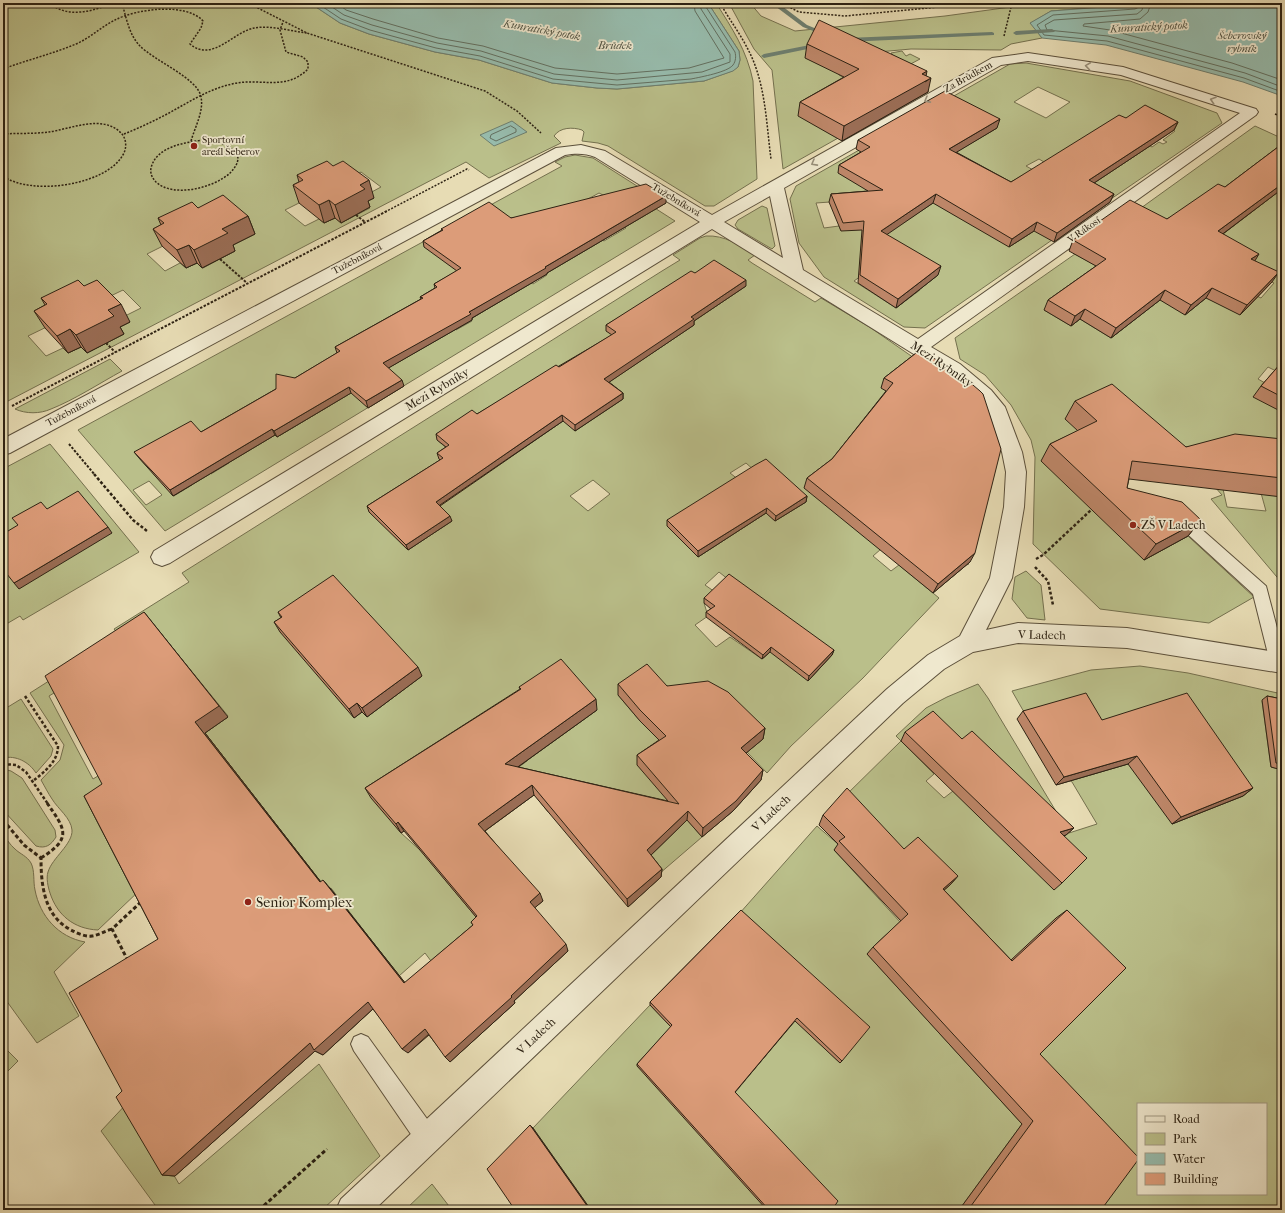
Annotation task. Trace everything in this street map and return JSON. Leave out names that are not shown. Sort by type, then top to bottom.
[{"type":"street","name":"Za Brůdkem","points":[[774,185],[997,61],[1010,59],[1028,57],[1122,71],[1251,112]]},
{"type":"street","name":"V Rákosí","points":[[918,348],[1251,112]]},
{"type":"street","name":"Tužebníková","points":[[3,448],[561,151],[580,148],[591,150],[600,154],[712,222]]},
{"type":"street","name":"Mezi Rybníky","points":[[166,554],[774,185]]},
{"type":"street","points":[[774,185],[795,273]]},
{"type":"street","name":"Mezi Rybníky","points":[[712,222],[953,369],[973,384],[991,402],[998,412],[1014,460],[1016,472],[1014,507],[1001,578],[968,643]]},
{"type":"street","name":"V Ladech","points":[[352,1210],[895,696],[936,662],[968,643],[1018,633],[1099,636],[1127,638],[1280,662]]},
{"type":"lane","points":[[1173,512],[1260,590],[1269,631],[1280,662]]},
{"type":"lane","points":[[361,1044],[427,1138]]},
{"type":"path","points":[[50,3],[57,9],[78,12],[102,8],[113,3]]},
{"type":"path","points":[[122,3],[132,34],[139,44],[154,59],[189,80],[202,94],[191,141]]},
{"type":"path","points":[[248,3],[307,33],[485,91],[517,110],[561,151]]},
{"type":"path","points":[[720,3],[747,48],[756,67],[761,88],[774,185]]},
{"type":"path","points":[[780,3],[799,12],[844,16],[980,3]]},
{"type":"path","points":[[1010,59],[1002,43],[1012,3]]},
{"type":"path","points":[[3,69],[77,43],[117,19],[126,16],[175,10],[188,11],[196,14],[202,19],[203,24],[199,33],[190,44],[201,50],[222,46],[250,29],[264,28],[307,33]]},
{"type":"path","points":[[124,134],[160,118],[202,94],[237,82],[272,83],[288,81],[301,76],[308,69],[308,62],[303,58],[286,52],[280,30],[283,22]]},
{"type":"path","points":[[3,134],[46,132],[94,124],[111,127],[124,134],[126,143],[119,161],[103,174],[85,181],[67,185],[48,186],[11,181],[3,176]]},
{"type":"path","points":[[206,140],[219,142],[230,146],[236,152],[238,160],[235,168],[227,176],[215,183],[200,188],[172,189],[161,186],[153,181],[150,174],[151,165],[156,158],[165,150],[191,141],[206,140]]},
{"type":"path","points":[[12,406],[467,169],[473,172]]},
{"type":"path","points":[[356,214],[365,222]]},
{"type":"path","points":[[220,259],[247,283]]},
{"type":"path","points":[[106,343],[115,352]]},
{"type":"path","points":[[50,422],[133,520],[166,554]]},
{"type":"path","points":[[1054,612],[1048,581],[1030,562],[1043,554],[1091,510]]},
{"type":"path","points":[[24,696],[56,742],[59,749],[49,766],[33,781]]},
{"type":"path","points":[[3,764],[16,764],[26,772],[62,824],[64,833],[58,845],[41,858]]},
{"type":"path","points":[[3,820],[24,845],[41,858]]},
{"type":"path","points":[[41,858],[42,889],[48,906],[57,919],[72,931],[91,936],[112,929],[144,900]]},
{"type":"path","points":[[112,929],[130,965]]},
{"type":"path","points":[[128,961],[134,958]]},
{"type":"path","points":[[259,1210],[327,1149]]},
{"type":"green space","name":"Sportovní areál Šeberov","points":[[3,3],[310,3],[340,23],[369,34],[435,52],[479,60],[552,83],[597,88],[617,89],[704,81],[732,71],[738,67],[740,60],[739,51],[708,3],[716,3],[743,50],[753,81],[757,179],[714,206],[705,206],[608,146],[582,141],[584,132],[582,130],[575,128],[563,129],[554,136],[561,143],[489,178],[466,162],[8,401],[3,395]],"holes":[[[361,172],[381,187],[368,194],[364,203],[370,208],[341,223],[335,218],[324,223],[319,219],[305,226],[285,210]],[[173,241],[235,251],[203,268],[197,263],[186,268],[180,263],[165,271],[147,254]],[[123,290],[141,308],[125,316],[118,328],[87,353],[81,347],[68,353],[63,348],[46,356],[28,336]]]},
{"type":"green space","points":[[729,3],[750,3],[761,16],[795,31],[945,16],[1040,3],[1148,3],[1051,11],[1031,23],[1042,38],[1011,44],[1001,50],[911,49],[834,56],[839,75],[897,105],[783,169],[772,70],[754,49]]},
{"type":"green space","points":[[902,51],[906,56],[910,54],[920,59],[905,67],[891,53]]},
{"type":"green space","points":[[1026,63],[1130,81],[1217,113],[1222,123],[1108,201],[1039,159],[1026,166],[1071,191],[1091,213],[925,328],[904,327],[824,277],[799,243],[790,199],[796,186],[1010,64]],"holes":[[[1038,87],[1070,102],[1046,118],[1014,102]],[[1141,114],[1175,131],[1163,140],[1167,142],[1163,144],[1159,142],[1152,147],[1118,130]],[[858,200],[841,231],[839,226],[824,228],[816,203]],[[861,276],[920,290],[896,308],[854,281]]]},
{"type":"green space","points":[[1255,126],[1279,137],[1282,135],[1282,374],[1268,367],[1258,379],[1265,383],[1282,412],[1282,583],[1211,499],[1222,495],[1191,460],[1117,466],[1144,560],[1188,536],[1254,597],[1209,623],[1100,609],[1033,544],[1035,457],[1031,440],[1011,405],[985,375],[960,359],[955,338],[1075,254],[1102,269],[1109,231]],"holes":[[[1249,272],[1274,283],[1261,298],[1236,286]],[[1044,310],[1135,319],[1111,338],[1080,319],[1071,326]],[[1223,489],[1261,493],[1266,511],[1227,507]]]},
{"type":"green space","points":[[575,155],[593,158],[659,200],[650,205],[675,221],[165,531],[78,430],[562,166],[555,162],[565,157]],"holes":[[[599,193],[607,197],[605,199],[636,220],[625,227],[626,228],[604,241],[570,219],[584,211],[577,205]],[[454,229],[487,253],[475,260],[443,236]],[[538,239],[568,260],[546,273],[547,275],[533,284],[501,260]],[[463,280],[495,304],[471,319],[472,321],[456,330],[422,303],[439,293],[435,290],[446,284],[450,287]],[[382,328],[412,354],[385,370],[387,371],[369,382],[337,354]],[[305,380],[331,405],[277,437],[251,412],[279,396],[279,389],[290,383],[298,385]],[[195,428],[229,463],[211,474],[208,470],[189,481],[192,485],[174,496],[139,458]],[[149,481],[162,495],[146,505],[133,490]]]},
{"type":"green space","points":[[762,206],[767,208],[775,246],[772,249],[738,229],[735,225],[738,220]]},
{"type":"green space","points":[[713,236],[726,239],[737,244],[755,255],[748,260],[752,263],[815,302],[821,298],[871,328],[917,360],[941,427],[974,542],[968,565],[924,530],[881,549],[873,556],[891,571],[899,565],[939,598],[863,678],[791,746],[767,773],[747,752],[762,739],[618,695],[640,721],[664,745],[681,813],[702,837],[659,874],[577,790],[548,812],[515,770],[527,761],[493,718],[372,797],[401,833],[421,851],[481,923],[434,965],[425,953],[399,976],[331,888],[327,890],[205,733],[228,716],[154,625],[126,643],[114,629],[189,582],[182,573],[680,260],[673,255],[700,238]],"holes":[[[437,440],[517,452],[481,477]],[[746,463],[755,471],[775,521],[766,513],[698,556],[739,480],[730,473]],[[593,480],[610,494],[588,511],[570,496]],[[413,484],[408,550],[370,512]],[[719,572],[729,580],[770,652],[762,659],[730,637],[716,647],[695,625],[708,616],[704,603],[715,592],[705,585]]]},
{"type":"green space","points":[[110,359],[122,371],[78,396],[47,411],[38,413],[28,413],[15,409]]},
{"type":"green space","points":[[50,444],[139,552],[23,620],[20,616],[3,626],[3,567],[19,588],[22,531],[3,542],[3,469]]},
{"type":"green space","points":[[1026,571],[1041,585],[1045,620],[1027,618],[1012,599],[1015,577]]},
{"type":"green space","points":[[1140,666],[1188,673],[1282,694],[1282,705],[1262,701],[1271,767],[1282,770],[1282,1210],[1088,1210],[970,997],[842,799],[901,741],[896,736],[926,708],[978,684],[988,698],[1069,833],[1097,824],[1072,782],[1057,770],[1012,691],[1091,670]],"holes":[[[901,741],[1080,865],[1064,880],[953,791],[944,798],[926,781],[934,774]]]},
{"type":"green space","points":[[52,679],[59,690],[49,696],[93,779],[103,773],[140,890],[98,930],[81,927],[74,924],[62,914],[53,901],[47,880],[47,874],[50,867],[66,846],[72,830],[67,818],[52,799],[41,780],[60,760],[64,745],[30,693]]},
{"type":"green space","points":[[21,699],[53,749],[51,756],[36,773],[22,760],[8,757],[3,758],[3,710]]},
{"type":"green space","points":[[3,769],[11,771],[22,778],[55,830],[56,837],[48,846],[36,846],[3,810]]},
{"type":"green space","points":[[817,826],[840,846],[834,850],[901,923],[867,954],[1022,1124],[959,1210],[829,1210],[734,1094],[767,1054],[712,942],[840,1063],[739,914]]},
{"type":"green space","points":[[3,835],[17,851],[31,863],[37,899],[46,917],[66,935],[85,942],[54,972],[79,1016],[37,1043],[3,996]]},
{"type":"green space","points":[[650,1005],[672,1028],[767,1210],[591,1210],[533,1128]]},
{"type":"green space","points":[[3,1046],[18,1061],[3,1076]]},
{"type":"green space","points":[[319,1064],[380,1156],[322,1210],[150,1210],[155,1205],[101,1131],[130,1100],[179,1184]]},
{"type":"green space","points":[[432,1184],[452,1210],[405,1210]]},
{"type":"water","name":"Brůdek","points":[[310,3],[708,3],[739,51],[740,60],[738,67],[733,71],[704,81],[617,89],[552,83],[479,60],[435,52],[369,34],[340,23]]},
{"type":"water","name":"Šeberovský rybník","points":[[1156,3],[1282,3],[1282,96],[1243,82],[1106,45],[1042,38],[1030,23],[1051,11]]},
{"type":"water","points":[[512,121],[527,132],[494,146],[480,135]]},
{"type":"building","points":[[819,20],[927,71],[922,74],[931,78],[844,126],[800,102],[859,69],[807,44]]},
{"type":"building","points":[[945,91],[1000,119],[949,149],[1011,182],[1119,115],[1126,118],[1145,105],[1178,122],[1089,180],[1114,194],[1057,233],[1037,222],[1012,239],[936,194],[881,231],[941,266],[898,299],[860,275],[864,221],[843,223],[831,194],[883,190],[839,165],[870,147],[858,140]]},
{"type":"building","points":[[1282,144],[1282,184],[1218,231],[1259,254],[1251,259],[1279,272],[1247,305],[1212,288],[1191,305],[1165,290],[1116,328],[1085,309],[1075,316],[1048,300],[1106,259],[1073,240],[1130,200],[1167,219],[1218,184],[1225,187]]},
{"type":"building","points":[[327,161],[333,166],[343,161],[369,180],[360,185],[365,189],[335,205],[329,200],[319,205],[293,185],[303,180],[297,175]]},
{"type":"building","points":[[646,184],[666,196],[469,312],[471,314],[383,363],[402,380],[366,401],[349,387],[274,431],[272,429],[170,490],[134,452],[191,421],[201,432],[276,389],[276,374],[295,378],[340,351],[335,347],[423,298],[420,297],[437,287],[434,284],[461,268],[423,241],[489,202],[511,218]]},
{"type":"building","points":[[223,195],[248,216],[222,229],[228,233],[194,250],[189,245],[177,250],[153,229],[164,223],[158,218],[192,202],[198,208]]},
{"type":"building","points":[[714,260],[746,280],[691,317],[694,319],[604,379],[623,393],[575,425],[562,415],[436,502],[450,516],[406,545],[367,506],[443,458],[437,453],[449,445],[436,434],[472,410],[477,414],[556,365],[559,367],[616,332],[606,325],[691,271],[695,273]]},
{"type":"building","points":[[78,280],[84,286],[97,280],[121,304],[108,310],[114,316],[76,335],[70,329],[57,336],[34,311],[47,304],[41,298]]},
{"type":"building","points":[[920,350],[960,374],[983,394],[1001,449],[975,553],[938,584],[807,478],[832,459],[893,383],[884,378]]},
{"type":"building","points":[[1282,362],[1282,397],[1261,386]]},
{"type":"building","points":[[1112,384],[1186,447],[1235,434],[1282,439],[1282,478],[1132,461],[1127,488],[1182,502],[1201,520],[1156,544],[1050,444],[1097,421],[1075,401]]},
{"type":"building","points":[[766,459],[807,496],[776,516],[767,508],[698,551],[667,520],[755,465]]},
{"type":"building","points":[[78,491],[108,527],[14,583],[3,569],[3,534],[18,525],[12,518],[41,502],[47,509]]},
{"type":"building","points":[[729,574],[834,650],[809,676],[771,647],[763,655],[706,612],[715,606],[704,598]]},
{"type":"building","points":[[333,575],[418,667],[362,708],[357,703],[349,709],[274,622],[282,617],[278,612]]},
{"type":"building","points":[[144,612],[219,706],[195,722],[320,882],[323,880],[404,983],[473,925],[471,922],[477,916],[398,822],[396,824],[365,788],[521,689],[519,687],[561,659],[596,699],[505,764],[679,804],[637,755],[666,736],[640,710],[618,684],[647,664],[667,686],[708,681],[728,692],[765,728],[741,748],[763,770],[736,801],[703,828],[688,811],[647,850],[662,869],[627,899],[532,785],[478,824],[540,893],[530,902],[566,944],[511,996],[512,997],[445,1057],[425,1029],[402,1049],[368,1002],[314,1050],[310,1043],[162,1175],[116,1097],[122,1091],[69,993],[158,939],[84,796],[102,784],[45,676]]},
{"type":"building","points":[[1086,693],[1102,720],[1187,693],[1253,788],[1181,817],[1137,756],[1064,777],[1023,711]]},
{"type":"building","points":[[1267,696],[1282,699],[1282,764],[1276,763]]},
{"type":"building","points":[[933,711],[962,739],[972,731],[1074,828],[1060,832],[1087,858],[1062,883],[905,732]]},
{"type":"building","points":[[847,788],[904,849],[918,837],[958,876],[943,889],[1012,961],[1067,910],[1126,968],[1040,1054],[1137,1156],[1137,1161],[1101,1210],[968,1210],[1033,1121],[873,947],[908,914],[839,841],[845,837],[823,815]]},
{"type":"building","points":[[741,910],[870,1027],[842,1061],[797,1018],[735,1092],[838,1201],[832,1210],[769,1210],[637,1064],[672,1025],[650,1002]]},
{"type":"building","points":[[530,1125],[590,1210],[515,1210],[487,1169]]},
{"type":"waterway","points":[[774,3],[805,26],[826,34]]},
{"type":"waterway","name":"Kunratický potok","points":[[1016,33],[1052,31]]},
{"type":"waterway","name":"Kunratický potok","points":[[847,40],[992,34]]},
{"type":"waterway","name":"Kunratický potok","points":[[764,56],[820,45]]},
{"type":"place","name":"Sportovní areál Šeberov","points":[[194,146]]},
{"type":"place","name":"ZŠ V Ladech","points":[[1133,525]]},
{"type":"place","name":"Senior Komplex","points":[[248,902]]}]
